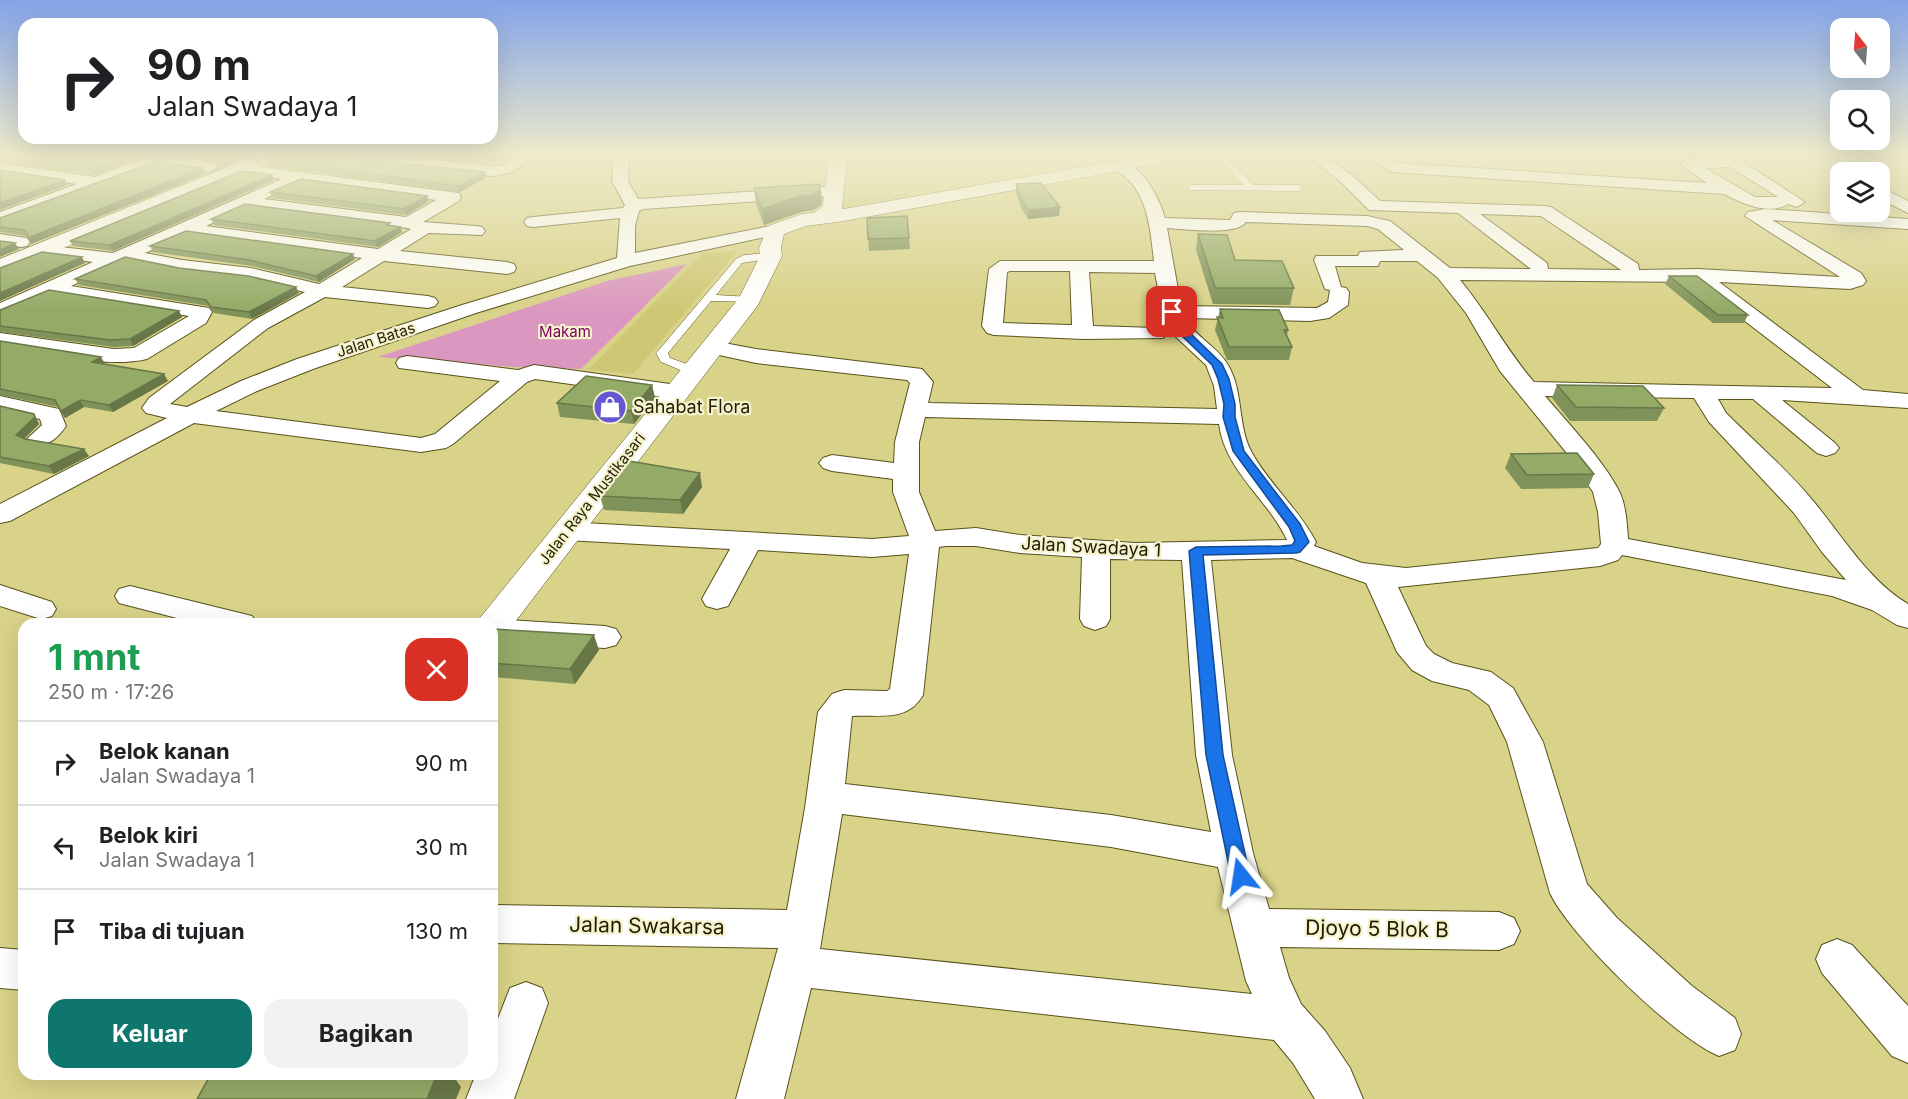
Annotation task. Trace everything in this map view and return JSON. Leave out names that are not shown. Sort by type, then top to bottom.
[{"type":"main road","points":[[0,251],[107,207]]},
{"type":"main road","points":[[0,267],[137,207]]},
{"type":"main road","points":[[817,218],[832,207]]},
{"type":"main road","points":[[775,230],[787,224],[878,207]]},
{"type":"main road","name":"Jalan Raya Mustikasari","points":[[498,620],[750,300],[771,256],[770,248],[775,230]]},
{"type":"street","points":[[0,218],[29,207]]},
{"type":"street","points":[[0,310],[231,207]]},
{"type":"street","points":[[288,207],[417,226],[476,231]]},
{"type":"street","points":[[440,207],[380,255],[261,324],[157,403],[154,408],[190,415],[421,445],[444,439],[519,377],[534,372],[677,392]]},
{"type":"street","points":[[533,222],[640,207]]},
{"type":"street","points":[[1151,207],[1157,223],[1175,321],[1217,364],[1229,404],[1229,417],[1239,451],[1296,526],[1302,542],[1296,549],[1356,573],[1406,578],[1575,560],[1608,554],[1615,545],[1612,512],[1606,492],[1580,453],[1508,366],[1475,311],[1445,274],[1384,225],[1367,221],[1248,217],[1240,217],[1238,223],[1232,225],[1157,223]]},
{"type":"street","points":[[1401,207],[1489,208],[1549,213],[1631,268]]},
{"type":"street","points":[[1461,208],[1540,267]]},
{"type":"street","points":[[1890,208],[1908,212]]},
{"type":"street","points":[[626,261],[626,226],[632,210]]},
{"type":"street","points":[[1445,274],[1698,275],[1845,283],[1856,281],[1755,218],[1755,215],[1908,212]]},
{"type":"street","points":[[185,228],[380,255],[507,268]]},
{"type":"street","name":"Jalan Batas","points":[[0,515],[190,415],[249,386],[305,364],[469,309],[626,261],[775,230]]},
{"type":"street","points":[[0,239],[21,242]]},
{"type":"street","points":[[43,250],[251,274],[320,290],[428,302]]},
{"type":"street","points":[[1172,312],[1322,314],[1338,305],[1335,288],[1323,260],[1371,262],[1367,256],[1422,255]]},
{"type":"street","points":[[1156,334],[1000,330],[992,326],[998,269],[1001,266],[1165,269]]},
{"type":"street","points":[[1079,267],[1083,333]]},
{"type":"street","points":[[1698,275],[1857,396]]},
{"type":"street","points":[[0,339],[114,356],[138,354],[199,319],[202,312],[50,288]]},
{"type":"street","points":[[713,347],[756,356],[914,374],[922,382],[907,442],[906,492],[925,542],[906,695],[893,704],[844,703],[835,712],[826,798],[799,947],[760,1099]]},
{"type":"street","points":[[407,363],[519,377]]},
{"type":"street","points":[[1527,389],[1857,396],[1908,401]]},
{"type":"street","points":[[1702,392],[1717,417],[1804,507],[1832,546],[1883,603]]},
{"type":"street","points":[[1759,393],[1826,448]]},
{"type":"street","points":[[0,403],[51,414],[54,426],[39,439]]},
{"type":"street","points":[[914,410],[1229,417]]},
{"type":"street","points":[[832,463],[907,473]]},
{"type":"street","name":"Jalan Swadaya 1","points":[[566,531],[872,548],[925,542],[946,537],[976,537],[1020,544],[1096,550],[1296,549]]},
{"type":"street","points":[[717,599],[748,542]]},
{"type":"street","points":[[1615,545],[1837,587],[1883,603],[1908,618]]},
{"type":"street","points":[[1095,619],[1096,550]]},
{"type":"street","points":[[1196,551],[1214,755],[1234,853],[1268,981],[1285,1019],[1310,1047],[1339,1099]]},
{"type":"street","points":[[1378,577],[1413,652],[1423,662],[1444,672],[1479,680],[1501,697],[1525,742],[1570,892],[1602,932],[1676,1001],[1719,1034]]},
{"type":"street","points":[[0,595],[41,609]]},
{"type":"street","points":[[130,596],[217,618]]},
{"type":"street","points":[[498,628],[604,637]]},
{"type":"street","points":[[826,798],[1111,831],[1234,853]]},
{"type":"street","name":"Jalan Swakarsa","points":[[498,924],[799,947],[1285,1019]]},
{"type":"street","name":"Djoyo 5 Blok B","points":[[1255,928],[1499,931]]},
{"type":"street","points":[[1838,959],[1908,1040]]},
{"type":"street","points":[[0,968],[18,970]]},
{"type":"street","points":[[498,1078],[526,1003]]},
{"type":"street","points":[[490,1099],[497,1080]]},
{"type":"lane","points":[[694,371],[664,360],[662,353],[738,261],[744,258],[771,256]]},
{"type":"lane","points":[[709,298],[750,300]]},
{"type":"shaded area","points":[[838,207],[860,207],[838,210]]},
{"type":"shaded area","points":[[737,251],[633,374],[588,370],[703,253]]},
{"type":"green space","name":"Makam","points":[[687,264],[581,369],[513,367],[378,357],[607,281]]},
{"type":"building","points":[[30,207],[105,207],[28,238],[24,230],[0,227],[0,218]]},
{"type":"building","points":[[153,207],[197,207],[110,245],[70,241]]},
{"type":"building","points":[[238,207],[270,207],[390,223],[387,225],[400,227],[375,241],[211,219]]},
{"type":"building","points":[[1026,207],[1057,207],[1028,210]]},
{"type":"building","points":[[907,216],[909,238],[868,239],[867,218]]},
{"type":"building","points":[[186,231],[353,254],[316,276],[249,260],[150,246]]},
{"type":"building","points":[[1198,234],[1227,235],[1235,260],[1282,261],[1294,288],[1215,288]]},
{"type":"building","points":[[0,241],[15,243],[0,250]]},
{"type":"building","points":[[42,252],[82,257],[0,293],[0,268]]},
{"type":"building","points":[[125,257],[179,268],[248,276],[296,287],[249,312],[211,307],[206,300],[75,279]]},
{"type":"building","points":[[1669,276],[1697,276],[1748,315],[1718,315]]},
{"type":"building","points":[[49,290],[179,311],[130,339],[110,340],[0,326],[0,310]]},
{"type":"building","points":[[1220,309],[1279,310],[1288,330],[1284,330],[1292,347],[1229,347],[1217,317],[1223,318]]},
{"type":"building","points":[[0,341],[101,357],[92,362],[164,374],[109,405],[80,400],[61,411],[55,400],[0,389]]},
{"type":"building","points":[[586,376],[652,385],[631,411],[557,403]]},
{"type":"building","points":[[1557,385],[1643,386],[1664,408],[1576,407]]},
{"type":"building","points":[[0,406],[34,414],[35,417],[16,435],[25,439],[84,449],[49,466],[0,457]]},
{"type":"building","points":[[1577,453],[1594,474],[1527,475],[1511,454]]},
{"type":"building","points":[[629,461],[700,473],[680,500],[600,496]]},
{"type":"building","points":[[498,629],[594,635],[570,669],[498,663]]},
{"type":"building","points":[[208,1080],[435,1080],[427,1099],[197,1099]]},
{"type":"place","name":"Sahabat Flora","points":[[610,407]]},
{"type":"route","points":[[1172,312],[1175,321],[1186,334],[1217,364],[1223,379],[1229,404],[1229,417],[1239,451],[1296,526],[1302,542],[1296,549],[1196,551],[1214,755],[1234,853],[1241,876]]}]
